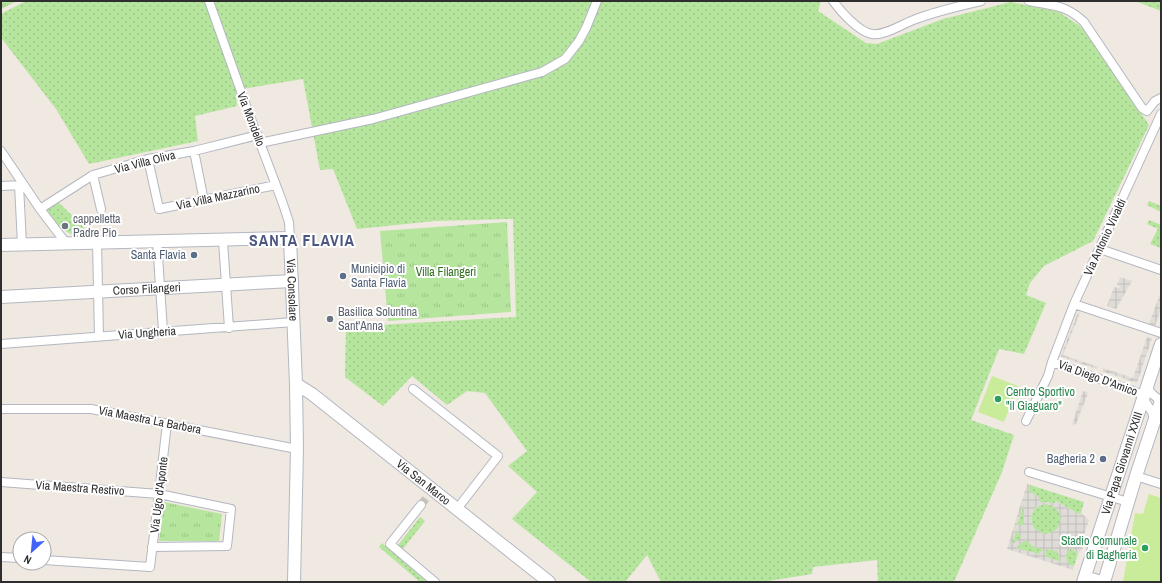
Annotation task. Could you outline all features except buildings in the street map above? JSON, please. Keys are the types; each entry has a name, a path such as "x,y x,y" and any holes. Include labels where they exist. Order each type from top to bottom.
{"street":[{"name":"Via Mondello","path":"208,1 289,222 290,238"},
{"name":"Via Villa Oliva","path":"40,208 93,175 148,159 374,119 542,72 564,59 579,41 597,1"},
{"path":"833,1 846,17 864,31 874,35 881,34 950,8 981,1"},
{"path":"1029,1 1061,6 1081,19 1142,108 1147,111 1155,101 1161,98"},
{"name":"Via Antonio Vivaldi","path":"1026,421 1048,376 1074,304 1161,114"},
{"path":"1,151 21,185 66,243"},
{"path":"194,151 204,201"},
{"name":"Via Villa Mazzarino","path":"148,159 159,209 204,201 276,185"},
{"path":"93,175 101,209"},
{"path":"1,186 21,185"},
{"path":"21,185 22,244"},
{"path":"1,245 290,238"},
{"name":"Via Consolare","path":"290,238 294,322 297,449 294,582"},
{"path":"223,240 229,328"},
{"path":"157,241 163,331"},
{"path":"97,242 99,336"},
{"path":"1100,249 1161,270"},
{"name":"Corso Filangeri","path":"1,297 292,281"},
{"path":"1074,304 1161,333"},
{"name":"Via Ungheria","path":"1,344 294,322"},
{"name":"Via Papa Giovanni XXIII","path":"1084,578 1112,497 1161,344"},
{"name":"Via Diego D'Amico","path":"1052,362 1145,393"},
{"name":"Via San Marco","path":"296,384 312,394 430,494 457,509 549,582"},
{"path":"413,388 498,456 457,509"},
{"path":"1145,393 1161,400"},
{"path":"1145,393 1154,422"},
{"name":"Via Papa Giovanni XXIII","path":"1104,581 1161,400"},
{"name":"Via Maestra La Barbera","path":"1,409 91,409 297,449"},
{"name":"Via Ugo d'Aponte","path":"52,561 150,567 160,494 167,423"},
{"path":"1029,472 1128,502"},
{"path":"1136,476 1161,484"},
{"name":"Via Maestra Restivo","path":"1,482 160,494 231,509 227,546 152,546"},
{"path":"421,505 390,544 435,582"},
{"path":"1,557 12,558"},
{"path":"1084,578 1104,581"}],"green space":[{"path":"1,1 17,1 1,9"},
{"path":"26,1 821,1 818,11 866,43 877,44 943,19 1011,2 1059,12 1083,28 1149,125 1093,241 1044,266 1030,283 1026,295 1046,303 1024,354 999,349 971,420 1014,435 1002,472 954,582 878,582 877,560 813,567 812,574 762,582 661,582 647,555 625,582 591,582 512,519 537,492 508,466 527,451 485,393 467,391 447,405 412,376 383,406 345,377 346,327 516,317 513,219 435,221 357,229 333,169 320,170 303,79 236,90 237,106 195,116 198,141 89,164 56,109 2,39 1,14"},
{"path":"1135,1 1161,1 1161,11"},
{"path":"57,201 88,231 87,238 76,237 55,225 47,209"},
{"path":"1149,201 1161,206 1161,212 1147,205"},
{"path":"1149,220 1161,225 1161,248 1150,244 1158,229 1147,224"},
{"name":"Villa Filangeri","path":"507,222 511,312 388,321 380,231"},
{"name":"Centro Sportivo \"il Giaguaro\"","path":"992,376 1018,386 1004,422 978,412"},
{"path":"1030,485 1084,502 1081,513 1077,513 1056,501 1054,504 1047,502 1041,503 1028,491"},
{"name":"Stadio Comunale di Bagheria","path":"1149,494 1161,498 1161,582 1123,582 1135,513 1143,514"},
{"path":"164,502 222,514 219,541 159,541"},
{"path":"1024,503 1024,524 1017,526"},
{"path":"1046,504 1052,505 1060,513 1060,525 1052,533 1046,534 1040,533 1032,525 1031,519 1032,513 1040,505"},
{"path":"420,517 425,521 403,549 398,545"},
{"path":"1016,530 1022,537 1011,545"},
{"path":"1025,540 1044,549 1039,554 1015,548"},
{"path":"382,543 427,582 420,582 379,547"},
{"path":"1071,548 1078,554 1074,566 1069,565 1065,556"},
{"path":"1046,549 1057,551 1061,562 1046,557"}],"shaded area":[{"path":"1120,277 1132,281 1116,309 1107,306 1114,287 1119,288 1120,286 1117,285"},
{"path":"1161,291 1161,309 1155,326 1149,324"},
{"path":"1078,312 1080,313 1063,355 1098,367 1097,369 1061,357"},
{"path":"1147,337 1152,338 1137,383 1102,371 1103,368 1133,378"},
{"path":"1083,391 1088,393 1076,424 1072,425"},
{"path":"1027,484 1030,485 1028,491 1038,496 1041,503 1047,502 1054,504 1055,501 1077,513 1081,513 1089,520 1080,546 1083,548 1078,554 1071,548 1065,556 1069,565 1074,566 1073,570 1007,549","holes":["1024,503 1024,523 1018,526 1017,525","1046,504 1056,508 1061,520 1057,529 1045,534 1036,530 1033,526 1031,516 1036,507","1016,531 1022,537 1012,544","1025,540 1034,547 1043,549 1039,554 1016,548","1046,549 1057,551 1061,562 1046,557"]}],"tunnel":[{"path":"421,505 427,497"}],"place":[{"name":"cappelletta Padre Pio","path":"65,226"},
{"name":"Santa Flavia","path":"194,255"},
{"name":"Municipio di Santa Flavia","path":"343,276"},
{"name":"Basilica Soluntina Sant'Anna","path":"330,319"},
{"name":"Centro Sportivo \"il Giaguaro\"","path":"998,399"},
{"name":"Bagheria 2","path":"1103,459"},
{"name":"Stadio Comunale di Bagheria","path":"1145,548"}],"district":[{"name":"SANTA FLAVIA","path":"302,240"}]}
